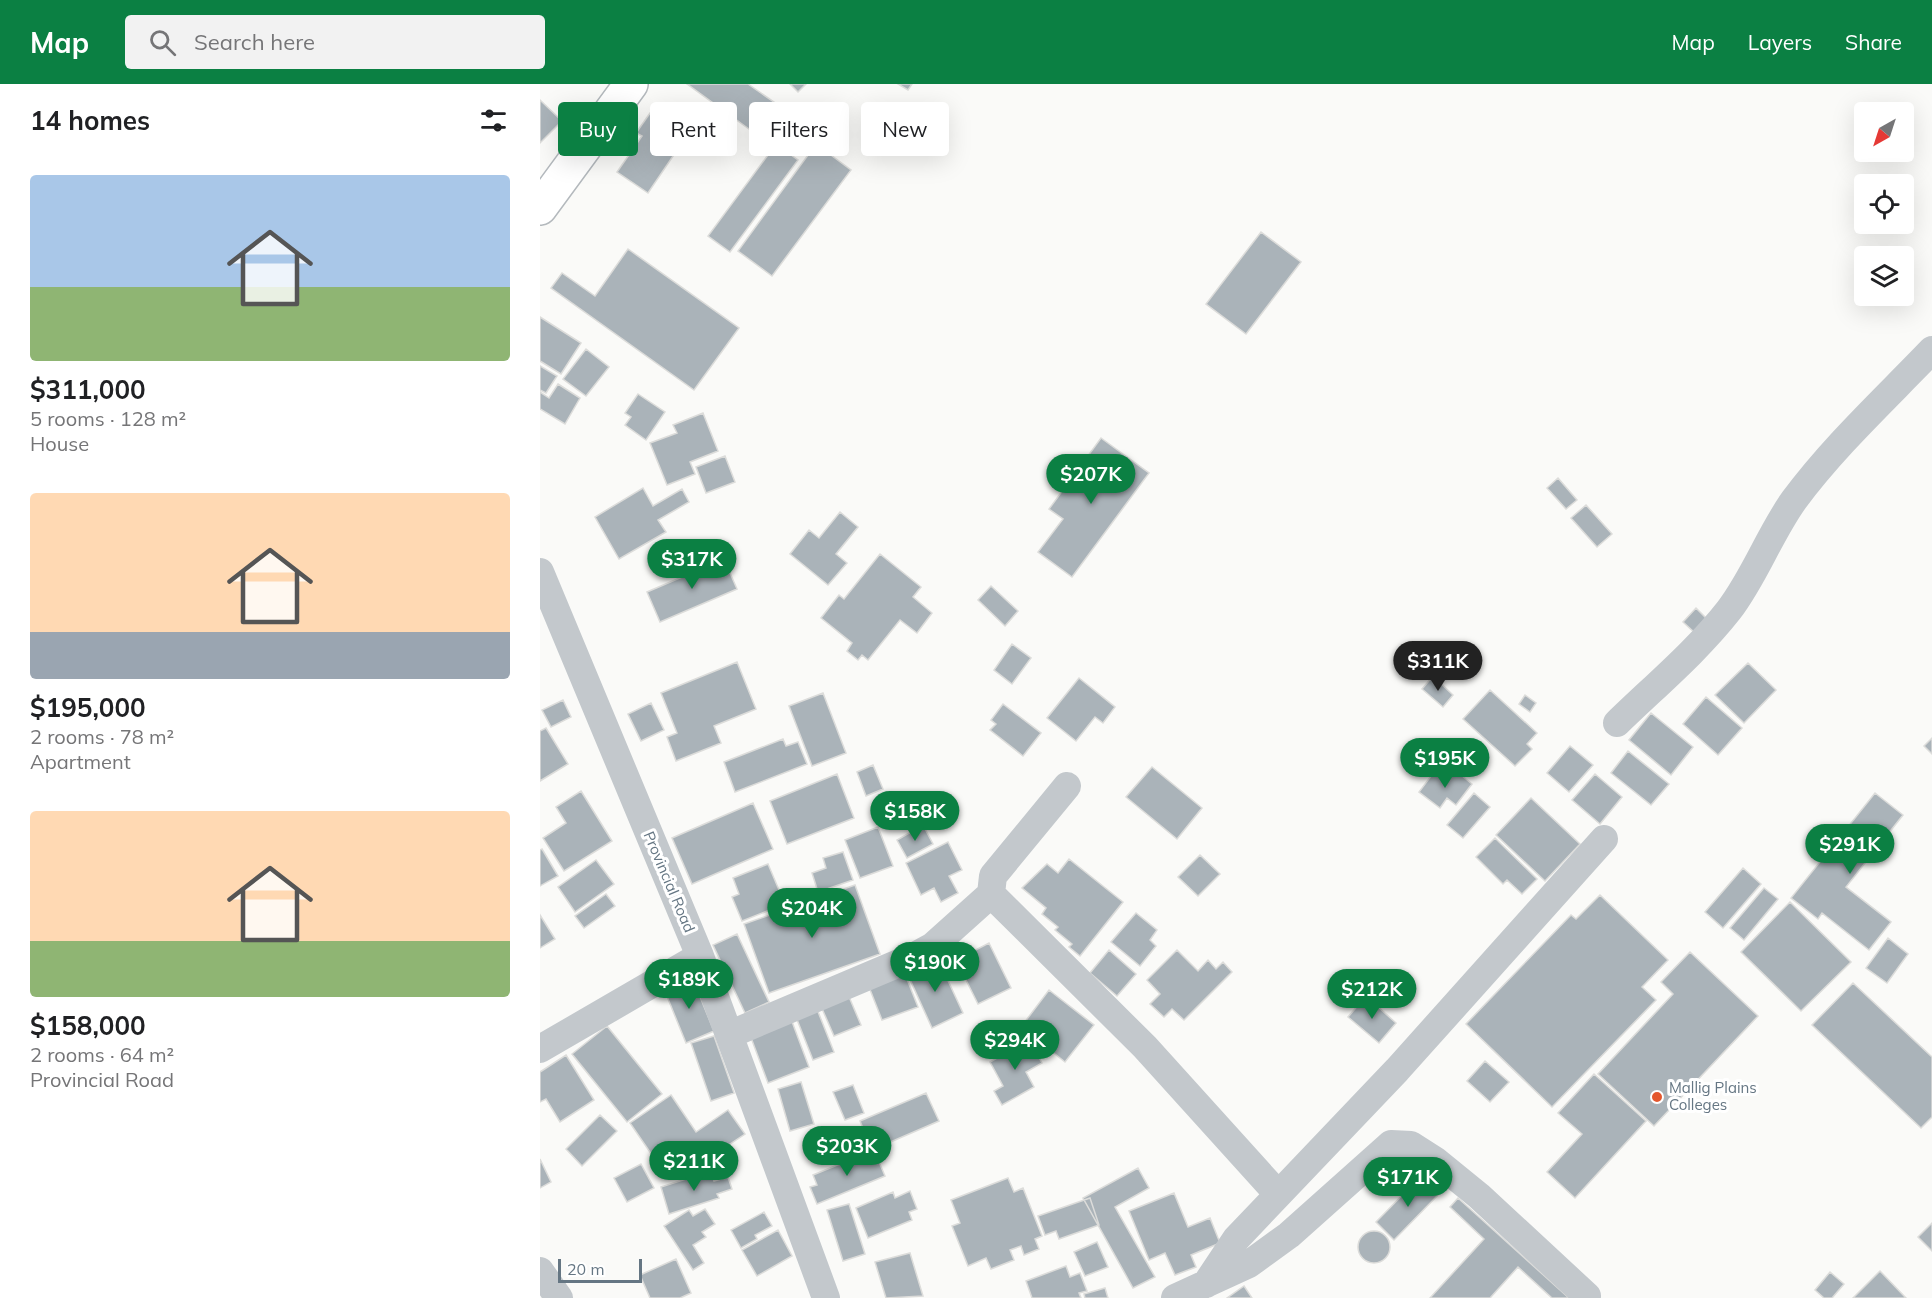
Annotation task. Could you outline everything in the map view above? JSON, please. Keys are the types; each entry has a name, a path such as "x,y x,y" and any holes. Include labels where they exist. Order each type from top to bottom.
{"highway":[{"path":"540,208 631,84"}],"street":[{"path":"1617,723 1695,647 1728,611 1745,587 1793,502 1826,460 1932,350"},
{"name":"Provincial Road","path":"540,572 731,1034 826,1298"},
{"path":"731,1034 911,958 933,946 992,894 993,876 1067,786"},
{"path":"1206,1284 1236,1239 1397,1070 1604,838"},
{"path":"992,894 1145,1047 1278,1193"},
{"path":"540,1049 700,956"},
{"path":"1175,1298 1249,1263 1289,1235 1391,1144 1411,1145 1436,1161 1479,1196 1587,1296"},
{"path":"540,1271 559,1298"}],"building":[{"path":"687,84 748,84 774,102 749,102 749,129 737,120 737,102 712,102"},
{"path":"790,84 806,84 798,92"},
{"path":"898,84 912,84 908,90"},
{"path":"540,100 558,117 558,125 540,143"},
{"path":"650,113 650,156 673,156 648,193 617,172 628,156 638,156 638,142 642,136 638,134 638,130"},
{"path":"767,156 792,156 798,160 730,252 708,236"},
{"path":"807,156 832,156 851,170 772,276 738,251"},
{"path":"1261,232 1301,262 1246,334 1206,304"},
{"path":"628,249 739,328 694,390 551,288 562,273 595,296"},
{"path":"540,317 581,343 561,374 540,361"},
{"path":"586,349 609,367 586,396 563,379"},
{"path":"540,366 557,376 546,393 540,390"},
{"path":"558,384 580,398 565,424 540,409 540,392 549,398"},
{"path":"638,394 665,412 646,440 625,425 631,417 625,413"},
{"path":"703,413 718,451 690,462 695,474 667,485 650,443 677,433 673,425"},
{"path":"1101,438 1149,473 1072,577 1038,552 1063,519 1049,509"},
{"path":"725,456 735,482 706,493 696,467"},
{"path":"1558,478 1577,500 1566,509 1547,488"},
{"path":"643,488 653,506 682,489 689,502 658,520 666,532 619,559 595,517"},
{"path":"1586,505 1612,534 1597,547 1571,518"},
{"path":"840,512 858,527 836,554 847,563 828,585 790,554 809,530 819,538"},
{"path":"880,554 921,587 913,597 932,613 917,633 900,620 868,660 862,655 858,660 847,651 852,643 821,618 839,595 844,599"},
{"path":"724,559 737,589 660,622 647,592"},
{"path":"991,586 1018,611 1005,626 978,600"},
{"path":"1696,608 1708,620 1695,633 1683,622"},
{"path":"1012,644 1031,658 1012,684 994,670"},
{"path":"737,662 756,709 714,726 721,743 676,761 667,737 677,733 661,693"},
{"path":"1748,663 1776,690 1744,723 1715,695"},
{"path":"1433,676 1453,695 1443,707 1422,689"},
{"path":"1079,678 1115,707 1103,723 1095,717 1076,741 1047,718"},
{"path":"1490,690 1537,733 1527,744 1532,749 1515,766 1463,719"},
{"path":"823,693 846,753 812,766 789,706"},
{"path":"1525,695 1536,703 1530,712 1519,704"},
{"path":"1706,697 1742,728 1718,755 1683,724"},
{"path":"563,700 571,717 551,727 542,710"},
{"path":"651,703 664,730 641,741 628,714"},
{"path":"1003,704 1041,733 1023,756 990,730 996,724 991,720"},
{"path":"1651,713 1693,747 1671,775 1629,740"},
{"path":"546,728 568,764 540,781 540,731"},
{"path":"1932,738 1932,754 1924,746"},
{"path":"783,739 786,746 798,742 807,764 735,792 724,762"},
{"path":"1570,746 1593,765 1569,792 1547,773"},
{"path":"1628,751 1669,784 1651,805 1611,773"},
{"path":"873,765 883,789 866,796 857,772"},
{"path":"1152,767 1202,808 1177,839 1126,797"},
{"path":"1455,770 1472,784 1456,805 1447,798 1440,808 1419,792 1434,772 1447,781"},
{"path":"837,774 854,818 787,844 770,801"},
{"path":"1595,774 1622,797 1600,824 1572,800"},
{"path":"581,791 612,841 564,871 543,838 566,823 556,807"},
{"path":"1474,793 1490,807 1463,838 1447,825"},
{"path":"1875,793 1903,815 1846,887 1891,922 1869,950 1822,913 1818,919 1791,898"},
{"path":"1531,798 1580,844 1545,881 1496,835"},
{"path":"753,803 773,849 692,884 672,838"},
{"path":"923,825 933,844 907,858 897,840"},
{"path":"878,827 893,866 860,878 845,840"},
{"path":"1495,838 1537,879 1522,894 1507,880 1503,884 1476,857"},
{"path":"948,842 962,870 949,876 958,893 941,902 934,888 921,895 906,863"},
{"path":"542,849 558,876 540,886 540,850"},
{"path":"843,852 853,880 818,892 812,873 826,868 823,858"},
{"path":"1200,855 1220,874 1198,896 1178,877"},
{"path":"1069,859 1123,902 1080,956 1069,947 1072,944 1055,930 1058,927 1042,914 1046,908 1022,888 1047,864 1058,873"},
{"path":"596,860 614,884 575,912 558,887"},
{"path":"768,864 785,904 742,921 732,897 739,894 733,878"},
{"path":"1743,868 1761,884 1723,928 1705,912"},
{"path":"855,885 880,954 769,993 744,924"},
{"path":"1764,888 1778,899 1744,940 1730,928"},
{"path":"606,894 615,906 584,928 575,916"},
{"path":"1600,895 1668,960 1642,987 1656,1000 1552,1107 1466,1024 1571,915 1576,919"},
{"path":"1790,902 1851,962 1801,1011 1741,952"},
{"path":"1136,913 1157,930 1150,940 1156,946 1140,966 1111,942"},
{"path":"540,915 555,939 540,948"},
{"path":"737,934 769,1002 745,1013 713,945"},
{"path":"1888,938 1908,954 1887,983 1866,968"},
{"path":"989,943 1011,988 978,1004 956,960"},
{"path":"1109,950 1136,974 1117,996 1090,973"},
{"path":"1177,950 1198,971 1208,960 1216,969 1223,962 1232,972 1184,1020 1172,1009 1164,1017 1150,1004 1160,994 1147,980"},
{"path":"1690,952 1758,1016 1654,1126 1598,1074 1673,994 1661,982"},
{"path":"938,959 963,1013 932,1028 907,973"},
{"path":"905,974 918,1007 882,1020 869,987"},
{"path":"692,977 714,1031 686,1043 664,989"},
{"path":"1853,983 1932,1057 1932,1117 1921,1128 1812,1025"},
{"path":"1049,990 1094,1025 1065,1062 1021,1027"},
{"path":"847,992 861,1025 834,1036 820,1004"},
{"path":"1366,996 1396,1023 1379,1043 1348,1017"},
{"path":"815,1004 834,1052 813,1060 794,1012"},
{"path":"791,1019 809,1067 768,1083 750,1035"},
{"path":"607,1026 662,1094 627,1122 572,1054"},
{"path":"714,1036 734,1093 711,1101 691,1043"},
{"path":"1029,1040 1042,1063 1026,1072 1034,1087 1002,1105 994,1091 1003,1086 990,1062"},
{"path":"566,1055 594,1100 560,1122 546,1099 540,1102 540,1072"},
{"path":"1485,1061 1509,1082 1490,1102 1467,1081"},
{"path":"1594,1074 1646,1121 1575,1198 1547,1172 1582,1134 1558,1113"},
{"path":"801,1082 814,1124 790,1131 778,1089"},
{"path":"853,1085 864,1113 845,1120 833,1092"},
{"path":"926,1093 939,1121 872,1150 860,1121"},
{"path":"671,1095 696,1132 728,1110 745,1134 703,1162 699,1156 667,1177 630,1123"},
{"path":"600,1115 617,1131 582,1166 566,1149"},
{"path":"842,1132 849,1153 823,1161 817,1140"},
{"path":"874,1150 885,1176 817,1204 810,1187 817,1185 813,1175"},
{"path":"540,1159 551,1182 540,1188"},
{"path":"641,1164 654,1188 627,1202 614,1178"},
{"path":"1138,1168 1149,1188 1115,1207 1155,1277 1133,1288 1083,1198"},
{"path":"711,1171 714,1181 728,1177 732,1189 717,1194 719,1198 669,1214 661,1187"},
{"path":"1421,1176 1439,1194 1394,1240 1376,1222"},
{"path":"1008,1178 1014,1192 1023,1188 1042,1236 1035,1239 1039,1249 1024,1255 1021,1246 1010,1250 1014,1260 991,1269 986,1258 968,1266 952,1226 960,1223 951,1200"},
{"path":"910,1191 917,1209 909,1212 912,1220 868,1238 856,1208 893,1192 895,1198"},
{"path":"1174,1193 1188,1227 1210,1218 1220,1243 1191,1255 1196,1267 1175,1275 1165,1253 1149,1260 1129,1211"},
{"path":"1090,1198 1099,1225 1059,1239 1056,1231 1045,1235 1038,1216"},
{"path":"1458,1198 1569,1298 1552,1298 1518,1267 1490,1298 1430,1298 1484,1239 1450,1207"},
{"path":"849,1204 865,1254 843,1261 827,1210"},
{"path":"705,1209 715,1224 702,1232 706,1237 693,1245 704,1263 693,1270 664,1226 689,1210 693,1216"},
{"path":"764,1212 772,1226 755,1235 757,1239 741,1248 731,1230"},
{"path":"1932,1223 1932,1251 1918,1237"},
{"path":"778,1230 792,1256 757,1276 742,1250"},
{"path":"1374,1231 1386,1235 1390,1247 1386,1259 1374,1263 1362,1259 1358,1247 1362,1235"},
{"path":"1097,1242 1108,1267 1085,1276 1074,1252"},
{"path":"910,1253 923,1296 886,1298 875,1262"},
{"path":"676,1259 691,1293 680,1298 650,1298 640,1275"},
{"path":"1066,1266 1070,1277 1080,1273 1087,1291 1079,1293 1081,1298 1032,1298 1026,1281"},
{"path":"1880,1271 1906,1298 1853,1298"},
{"path":"1830,1272 1844,1284 1832,1298 1824,1298 1815,1290"},
{"path":"1244,1286 1252,1298 1227,1298"},
{"path":"1105,1288 1108,1298 1085,1298 1084,1294"}],"place":[{"name":"Mallig Plains Colleges","path":"1657,1097"}]}
